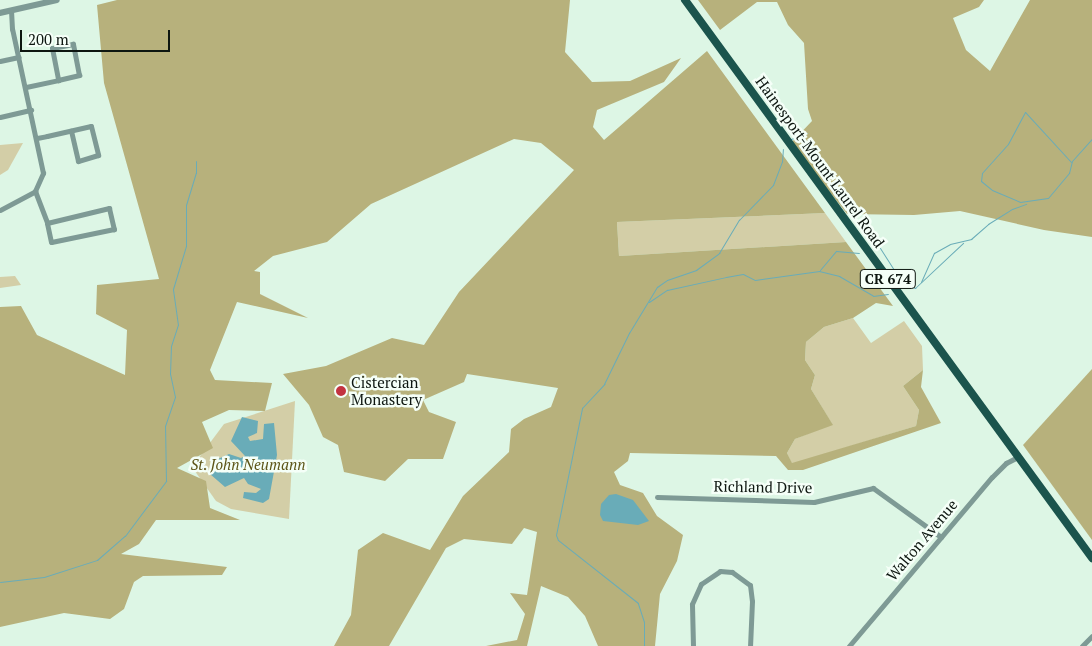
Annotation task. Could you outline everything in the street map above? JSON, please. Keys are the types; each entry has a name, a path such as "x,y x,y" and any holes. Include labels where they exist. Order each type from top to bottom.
{"main road":[{"name":"Hainesport-Mount Laurel Road","path":"685,0 1092,558"}],"street":[{"path":"0,13 37,2 56,0"},
{"path":"0,210 35,191 43,173 11,10"},
{"path":"26,87 58,80 79,75 73,44 52,48 58,80"},
{"path":"0,61 19,57"},
{"path":"0,117 31,110"},
{"path":"37,138 92,126 98,155 78,161 71,131"},
{"path":"35,191 47,223 51,242 114,229 109,208 47,223"},
{"name":"Walton Avenue","path":"849,646 1003,465 1018,457"},
{"name":"Richland Drive","path":"657,498 814,502 873,488 941,537"},
{"path":"693,646 692,604 700,584 720,571 732,572 750,585 752,601 750,646"},
{"path":"1082,646 1092,636"}],"green space":[{"path":"23,143 8,170 0,175 0,145"},
{"path":"825,213 846,242 619,256 617,222"},
{"path":"15,276 21,285 0,288 0,277"},
{"path":"853,318 871,343 904,321 922,346 923,370 903,386 919,410 916,426 792,464 787,453 795,439 832,424 811,389 815,375 805,360 806,342 824,327"},
{"name":"St. John Neumann","path":"295,401 289,519 231,509 216,501 192,467 224,424"}],"shaded area":[{"path":"117,0 570,0 565,52 592,82 630,81 681,58 664,82 597,110 593,127 604,140 707,51 825,213 617,222 619,256 846,242 893,306 876,303 853,318 824,327 806,342 805,360 815,375 811,389 833,425 795,439 787,453 792,463 916,426 919,410 903,386 923,370 921,387 941,423 803,470 788,470 776,456 630,453 628,461 614,472 620,485 643,493 657,516 683,535 677,561 660,594 655,646 598,646 585,616 568,597 541,586 527,646 486,646 517,640 525,614 510,593 527,595 537,532 524,528 512,544 464,539 446,548 389,646 334,646 351,615 358,550 383,533 430,550 463,496 509,452 511,429 524,419 551,407 558,388 467,374 464,382 423,400 429,412 456,422 443,459 408,459 385,481 344,472 338,445 323,437 309,405 283,374 326,366 392,338 424,345 459,292 574,170 541,143 514,139 371,204 327,242 273,256 254,271 260,272 260,294 308,318 237,302 210,370 215,380 272,383 265,411 229,410 202,422 213,448 177,468 206,481 210,508 240,520 156,520 139,544 121,554 227,567 222,575 143,576 134,582 124,609 110,619 64,613 0,627 0,307 21,306 37,335 125,375 127,330 96,314 97,285 159,279 104,83 97,5"},
{"path":"698,0 984,0 979,7 953,18 966,50 990,71 1030,0 1092,0 1092,237 1044,230 960,211 914,215 847,214 791,143 812,121 808,109 804,43 788,25 777,2 757,2 720,30"},
{"path":"1092,369 1092,540 1023,445"}],"water":[{"path":"242,417 258,421 257,433 248,437 250,441 263,439 264,424 274,423 277,455 269,499 263,503 243,498 244,492 256,493 261,489 248,484 244,478 225,487 210,474 218,459 229,454 241,458 245,456 231,441"},
{"path":"616,494 633,500 649,521 638,525 603,521 600,515 601,504 609,495"}],"waterway":[{"path":"1071,162 1025,112 1008,144 982,173 981,181 992,190 1020,202 1048,198 1069,173 1072,161 1092,139"},
{"path":"791,139 807,133"},
{"path":"644,646 644,622 638,603 558,540 556,535 582,408 604,384 629,333 657,287 667,280 696,270 719,253 739,220 773,185 782,162 783,149"},
{"path":"0,582 44,577 97,560 125,536 166,481 165,426 175,397 170,374 171,346 178,325 173,289 186,246 186,205 196,173 196,161"},
{"path":"921,282 934,253 950,244 971,239 988,224 1012,209 1026,204"},
{"path":"873,247 880,248 903,284 915,288 963,243"},
{"path":"820,270 836,251 859,253"},
{"path":"649,302 667,290 726,277 743,274 755,280 819,271 839,276 873,296 888,294"}],"place":[{"name":"Cistercian Monastery","path":"341,391"}]}
